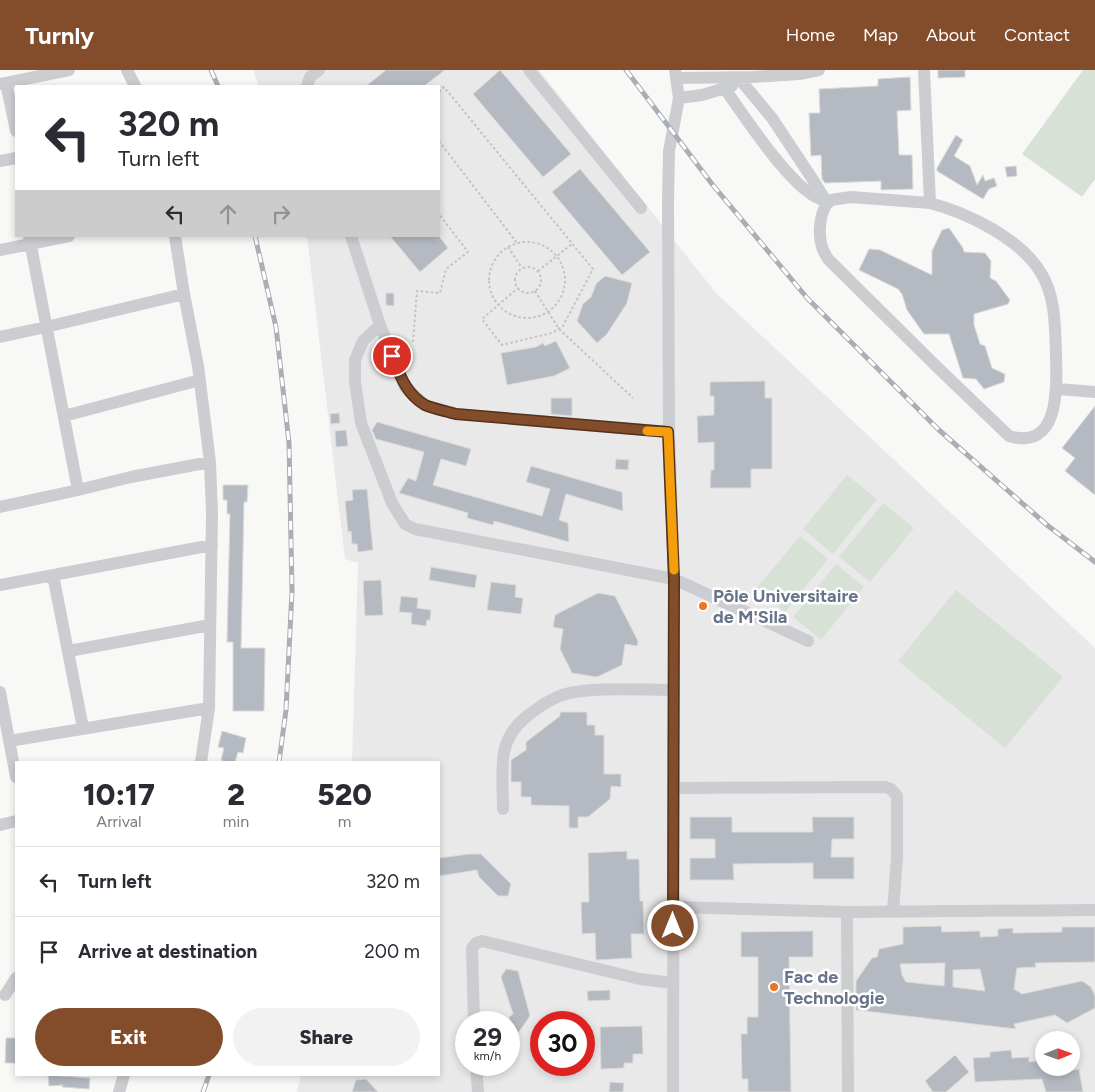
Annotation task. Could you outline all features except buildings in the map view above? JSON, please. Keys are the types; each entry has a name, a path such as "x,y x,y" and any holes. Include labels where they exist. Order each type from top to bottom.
{"street":[{"path":"15,127 3,83 69,70"},
{"path":"127,70 134,85"},
{"path":"307,85 310,77 319,70"},
{"path":"529,70 641,208"},
{"path":"673,1092 674,579 668,432 668,171 669,151 679,98 676,74 748,80 819,70"},
{"path":"924,70 930,203"},
{"path":"679,98 725,89 748,80"},
{"path":"725,89 784,168 813,197 825,202 836,198 851,197 930,203 942,206 995,231 1025,252 1042,273 1050,295 1055,322 1058,389 1055,409 1047,425 1038,434 1020,439 1009,436 894,326 828,259 822,247 821,236 825,202 815,182 748,80"},
{"path":"0,161 15,158"},
{"path":"0,250 29,240 60,237"},
{"path":"175,237 200,380 210,462 212,544 209,708 201,761"},
{"path":"351,237 380,325 405,387 425,405 456,414 668,432"},
{"path":"29,240 78,490"},
{"path":"0,336 184,294"},
{"path":"380,325 363,341 355,360 355,382 360,423 392,503 405,524 415,529 674,579 808,641"},
{"path":"64,416 200,380"},
{"path":"1058,389 1095,392"},
{"path":"0,507 131,477 210,462"},
{"path":"0,586 212,544"},
{"path":"53,575 83,728"},
{"path":"69,651 210,625"},
{"path":"503,809 502,770 504,751 510,736 519,723 534,711 564,694 591,690 673,690"},
{"path":"0,692 15,772"},
{"path":"9,741 209,708"},
{"path":"673,788 891,788 897,796 897,857 893,911"},
{"path":"0,824 15,822"},
{"path":"673,907 846,912 1095,910"},
{"path":"846,912 848,1092"},
{"path":"474,1011 472,948 476,943 482,941 640,979 673,983"},
{"path":"15,979 3,993 15,1002"},
{"path":"119,1092 122,1076"},
{"path":"477,1076 478,1092"}],"path":[{"path":"440,91 444,87 593,268 563,326 552,333 502,345 482,319 498,303 518,288"},
{"path":"440,142 517,243"},
{"path":"413,342 417,291 440,293 446,269 468,252 440,215"},
{"path":"517,243 541,244 557,256 564,270 565,282 557,304 548,312 537,316 525,318 513,315 503,309 490,288 490,276 499,254 517,243"},
{"path":"538,271 572,244"},
{"path":"508,247 522,268"},
{"path":"531,267 538,271 541,280 535,291 527,293 518,288 515,278 522,268 531,267"},
{"path":"535,291 558,329 633,398"}],"shaded area":[{"name":"Pôle Universitaire de M'Sila","path":"253,70 539,70 716,293 1095,648 1095,1092 297,1092 301,1076 440,1076 440,761 352,761 358,563 345,559 307,237 440,237 440,85 259,85"},
{"path":"1083,70 1095,70 1095,179 1082,197 1022,154"},
{"path":"847,475 877,499 833,554 803,529"},
{"path":"883,503 914,528 870,582 839,557"},
{"path":"800,536 828,559 785,612 756,589"},
{"path":"836,564 864,587 821,640 793,617"},
{"path":"956,590 1063,677 1005,748 898,661"}],"railway":[{"path":"211,70 218,85"},
{"path":"626,70 712,184 808,299 939,430 1047,525 1095,562"},
{"path":"255,237 276,327 289,443 292,591 286,710 279,761"},
{"path":"203,1092 209,1076"}],"slow traffic":[{"path":"647,431 668,432 674,570"}],"place":[{"name":"Pôle Universitaire de M'Sila","path":"703,606"},
{"name":"Fac de Technologie","path":"774,987"}],"route":[{"path":"392,356 405,387 413,395 425,405 456,414 668,432 674,579 673,926"}]}
